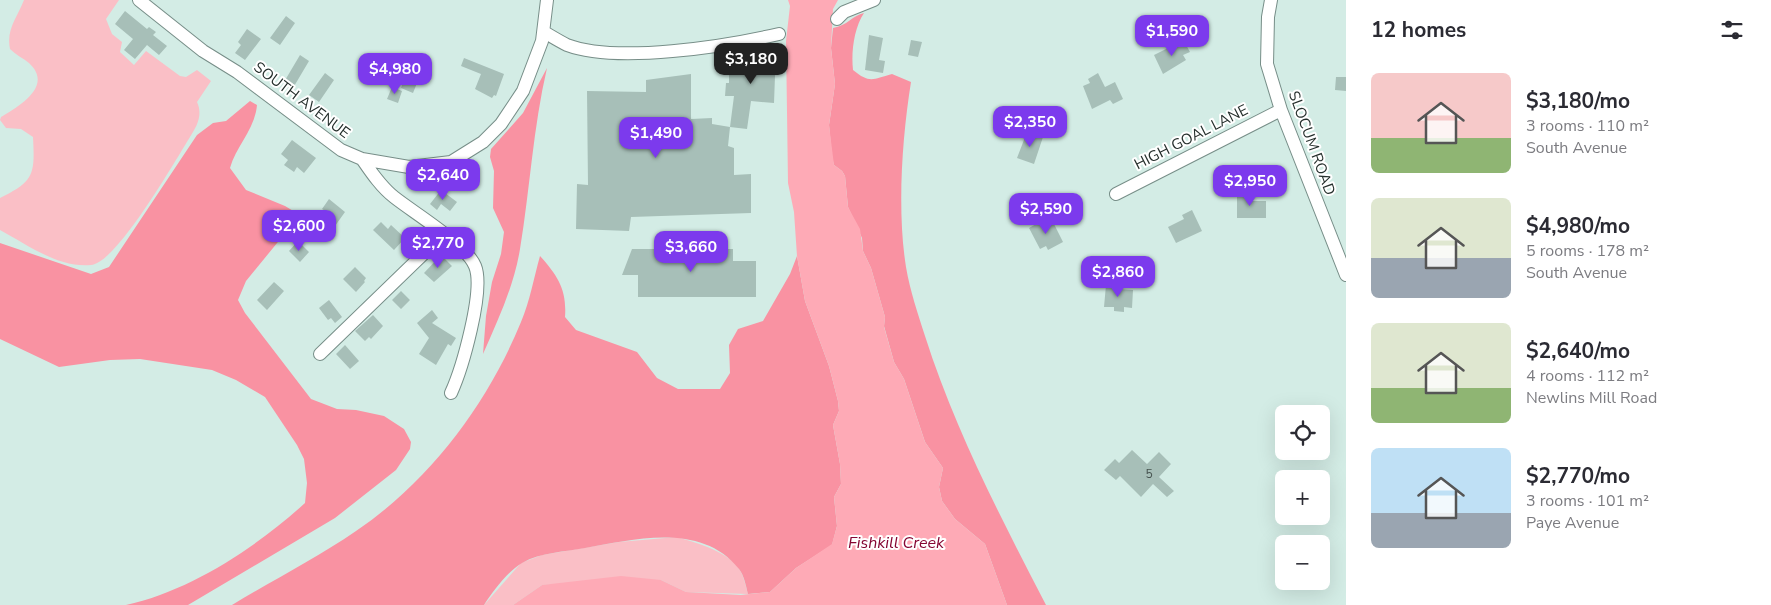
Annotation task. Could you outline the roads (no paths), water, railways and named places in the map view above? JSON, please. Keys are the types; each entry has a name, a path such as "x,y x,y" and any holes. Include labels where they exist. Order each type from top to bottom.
{"street":[{"name":"SOUTH AVENUE","path":"139,0 204,51 237,72 330,143 362,159 409,167 444,165 459,159 483,142 512,109 522,91 542,41 547,0"},
{"path":"837,19 844,12 874,0"},
{"name":"SLOCUM ROAD","path":"1271,0 1268,17 1267,64 1281,110 1346,275"},
{"path":"544,32 567,44 605,52 630,53 713,46 779,34"},
{"name":"HIGH GOAL LANE","path":"1116,194 1281,110"},
{"path":"362,159 392,195 466,253 477,270 475,308 469,339 460,371 451,393"},
{"path":"320,354 444,234"}],"water":[{"name":"Fishkill Creek","path":"788,0 838,0 833,9 831,48 835,84 829,125 834,165 845,176 848,207 860,229 863,251 871,268 885,317 884,327 894,362 904,379 925,442 943,468 939,487 942,501 955,519 985,544 1007,605 513,605 542,585 621,576 661,580 686,592 741,595 770,592 796,568 832,544 837,526 834,497 841,484 840,464 833,425 839,411 829,366 805,301 797,256 794,212 788,183 786,41 790,6"}]}
